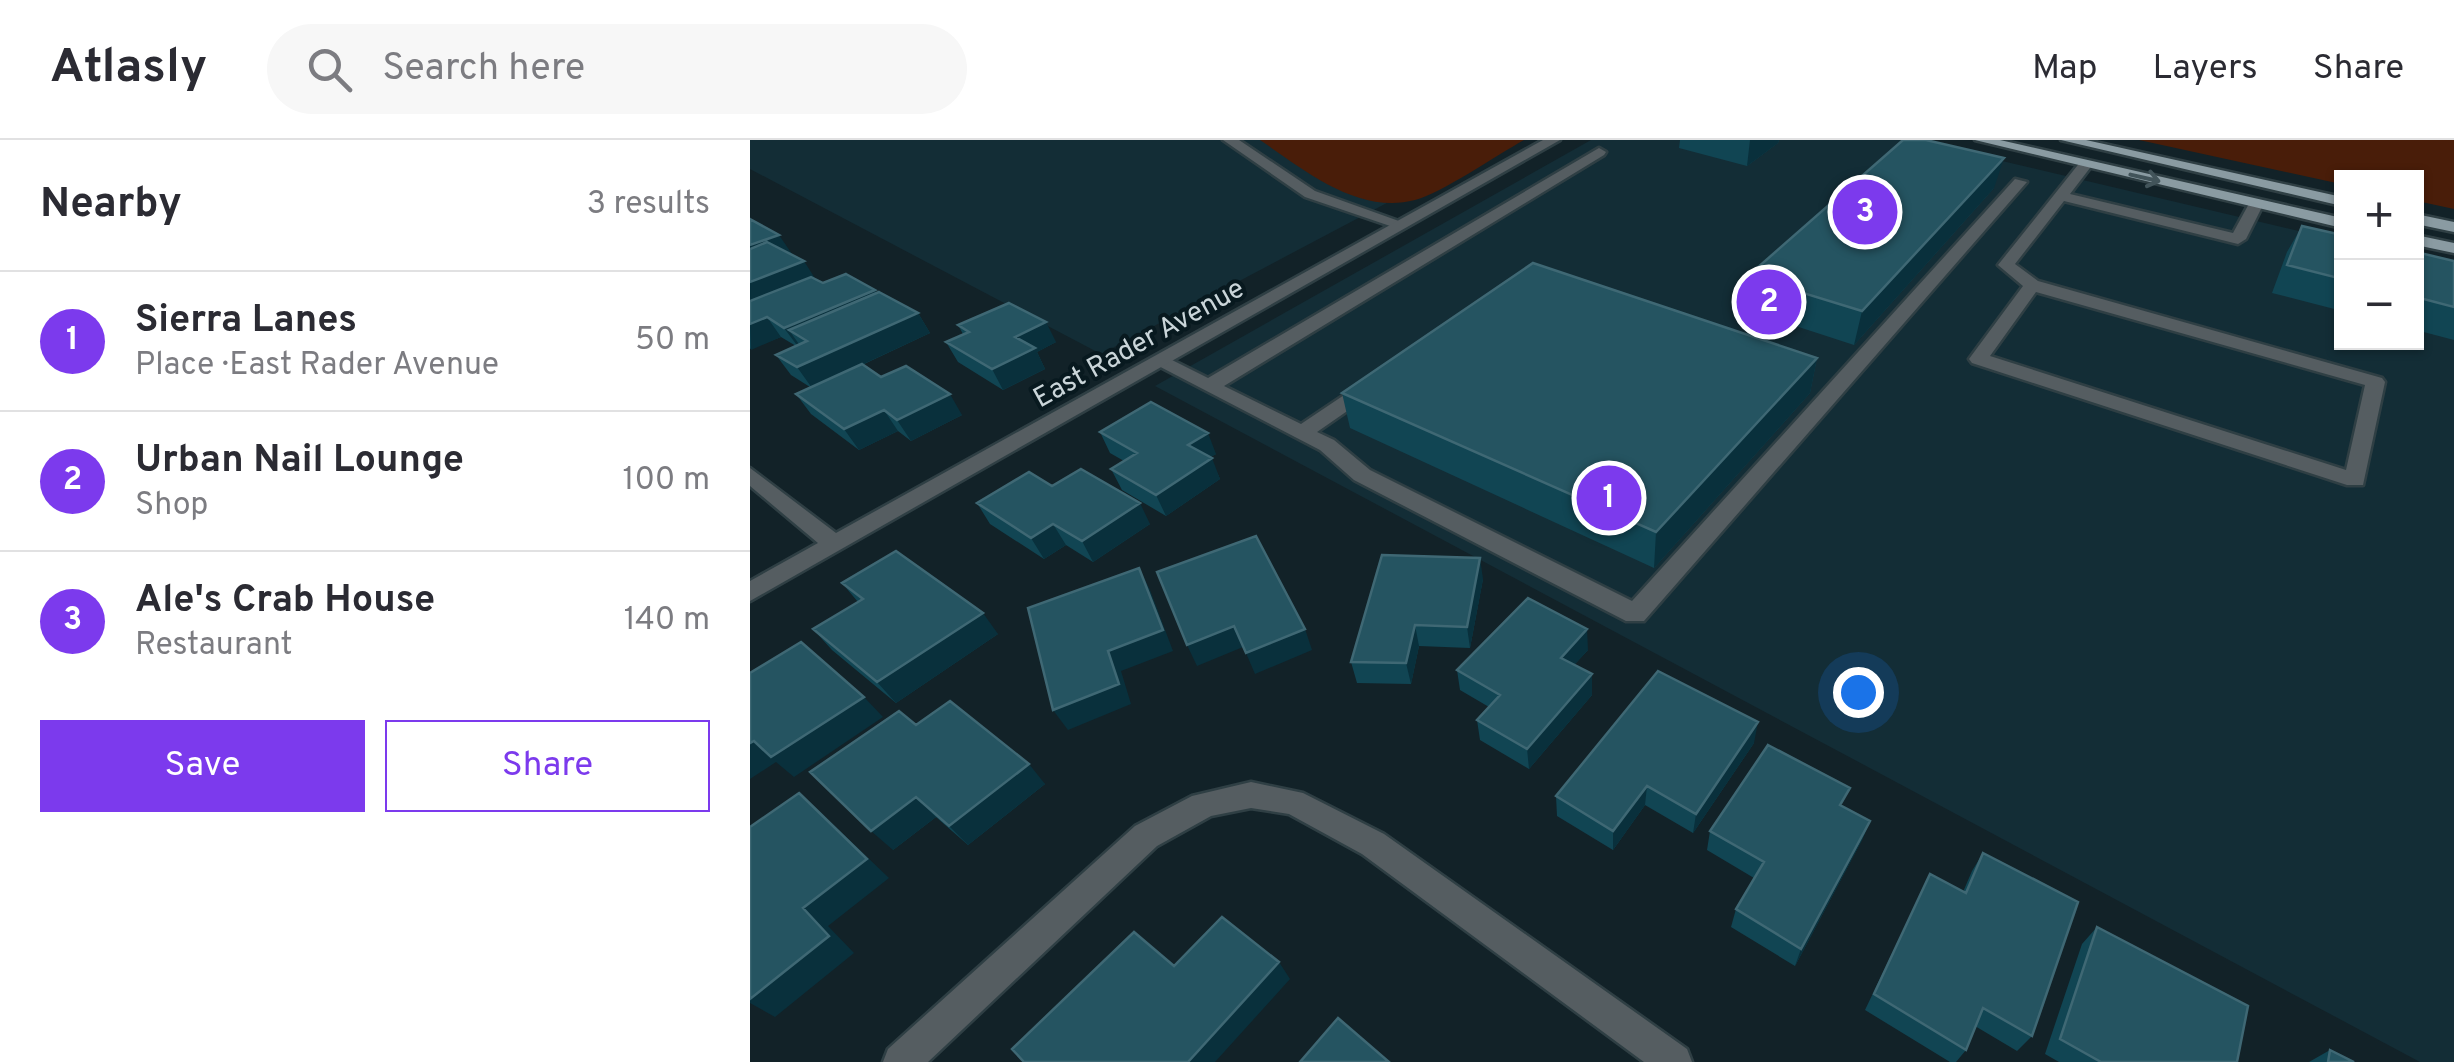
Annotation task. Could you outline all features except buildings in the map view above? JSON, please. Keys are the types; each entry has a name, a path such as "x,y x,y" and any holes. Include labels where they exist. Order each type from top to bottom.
{"main road":[{"path":"1982,140 2334,220"},
{"path":"2068,140 2334,200"},
{"path":"2424,221 2454,227"},
{"path":"2424,242 2454,248"}],"street":[{"path":"1230,140 1310,194 1402,225"},
{"name":"East Rader Avenue","path":"750,592 1553,140"},
{"path":"1209,386 1598,152"},
{"path":"2032,285 1979,359 2355,480 2375,382 2032,285 2006,265 2086,164"},
{"path":"1160,362 1327,444 1362,475 1635,614 2020,182"},
{"path":"2061,196 2238,239 2256,203"},
{"path":"1302,432 1390,372"},
{"path":"750,475 835,544"},
{"path":"901,1062 1146,836 1184,812 1227,799 1264,796 1300,804 1379,849 1674,1062"}],"shaded area":[{"path":"750,140 1506,140 1101,354 750,169"},
{"path":"1260,140 1524,140 1439,190 1394,203 1353,196 1333,187"},
{"path":"1591,140 1913,140 2334,239 2334,350 2424,350 2424,261 2454,268 2454,1062 2420,1062 1155,386"},
{"path":"2139,140 2454,140 2454,209 2424,203 2424,170 2334,170 2334,182"}],"place":[{"name":"Ale's Crab House","path":"1865,212"},
{"name":"Urban Nail Lounge","path":"1769,302"},
{"name":"Sierra Lanes","path":"1609,498"}]}
